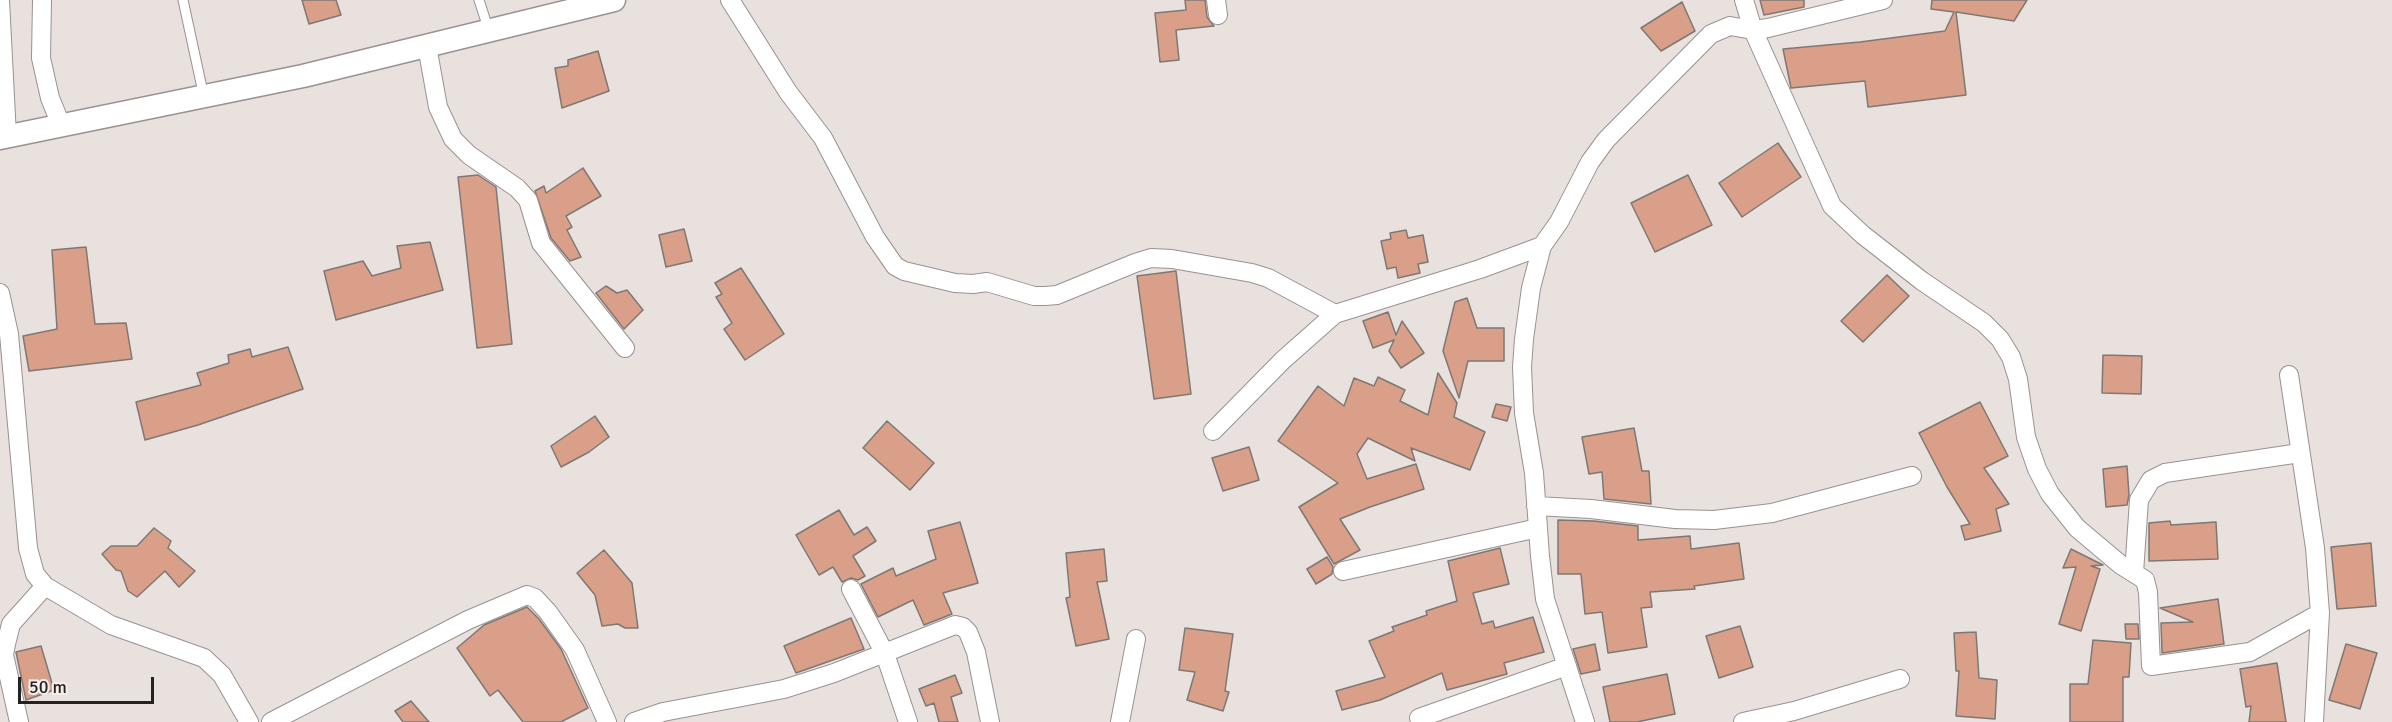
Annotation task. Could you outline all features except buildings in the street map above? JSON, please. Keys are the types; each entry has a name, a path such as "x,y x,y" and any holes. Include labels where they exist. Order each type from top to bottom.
{"street":[{"path":"0,0 4,137 303,76 614,0"},
{"path":"42,0 41,58 50,98 62,125"},
{"path":"730,0 788,92 823,138 875,237 895,266 904,271 943,278 955,283 987,282 1034,296 1045,296 1057,295 1151,258 1172,259 1252,273 1335,314"},
{"path":"1744,0 1753,30 1832,206 1863,235 1984,323 2000,339 2011,357 2018,379 2026,437 2037,469 2050,494 2076,528 2145,580 2148,592 2151,666 2250,652 2320,613"},
{"path":"1585,722 1545,599 1534,473 1524,413 1522,367 1532,288 1542,246 1559,222 1590,162 1606,140 1645,103 1694,48 1711,34 1730,26 1753,30 1883,0"},
{"path":"427,46 438,107 453,139 469,155 517,188 528,200 541,243 625,348"},
{"path":"1213,431 1283,360 1335,314 1469,273 1542,246"},
{"path":"0,293 9,334 28,548 35,574 45,586 111,624 204,658 222,675 249,722"},
{"path":"2289,375 2315,548 2320,613 2314,722"},
{"path":"2134,573 2139,500 2151,480 2165,473 2300,453"},
{"path":"1536,506 1602,510 1675,519 1714,520 1772,513 1912,476"},
{"path":"1343,571 1538,528"},
{"path":"19,722 4,655 6,644 11,624 45,586"},
{"path":"851,589 885,654 908,722"},
{"path":"271,722 468,620 527,595 535,598 548,612 575,650 607,722"},
{"path":"634,722 663,712 784,689 885,654 955,625 963,627 968,632 976,652 990,722"},
{"path":"1120,722 1136,639"},
{"path":"1419,718 1567,666"},
{"path":"1743,722 1794,711 1900,679"}],"lane":[{"path":"183,0 204,97"},
{"path":"479,0 489,31"}]}
